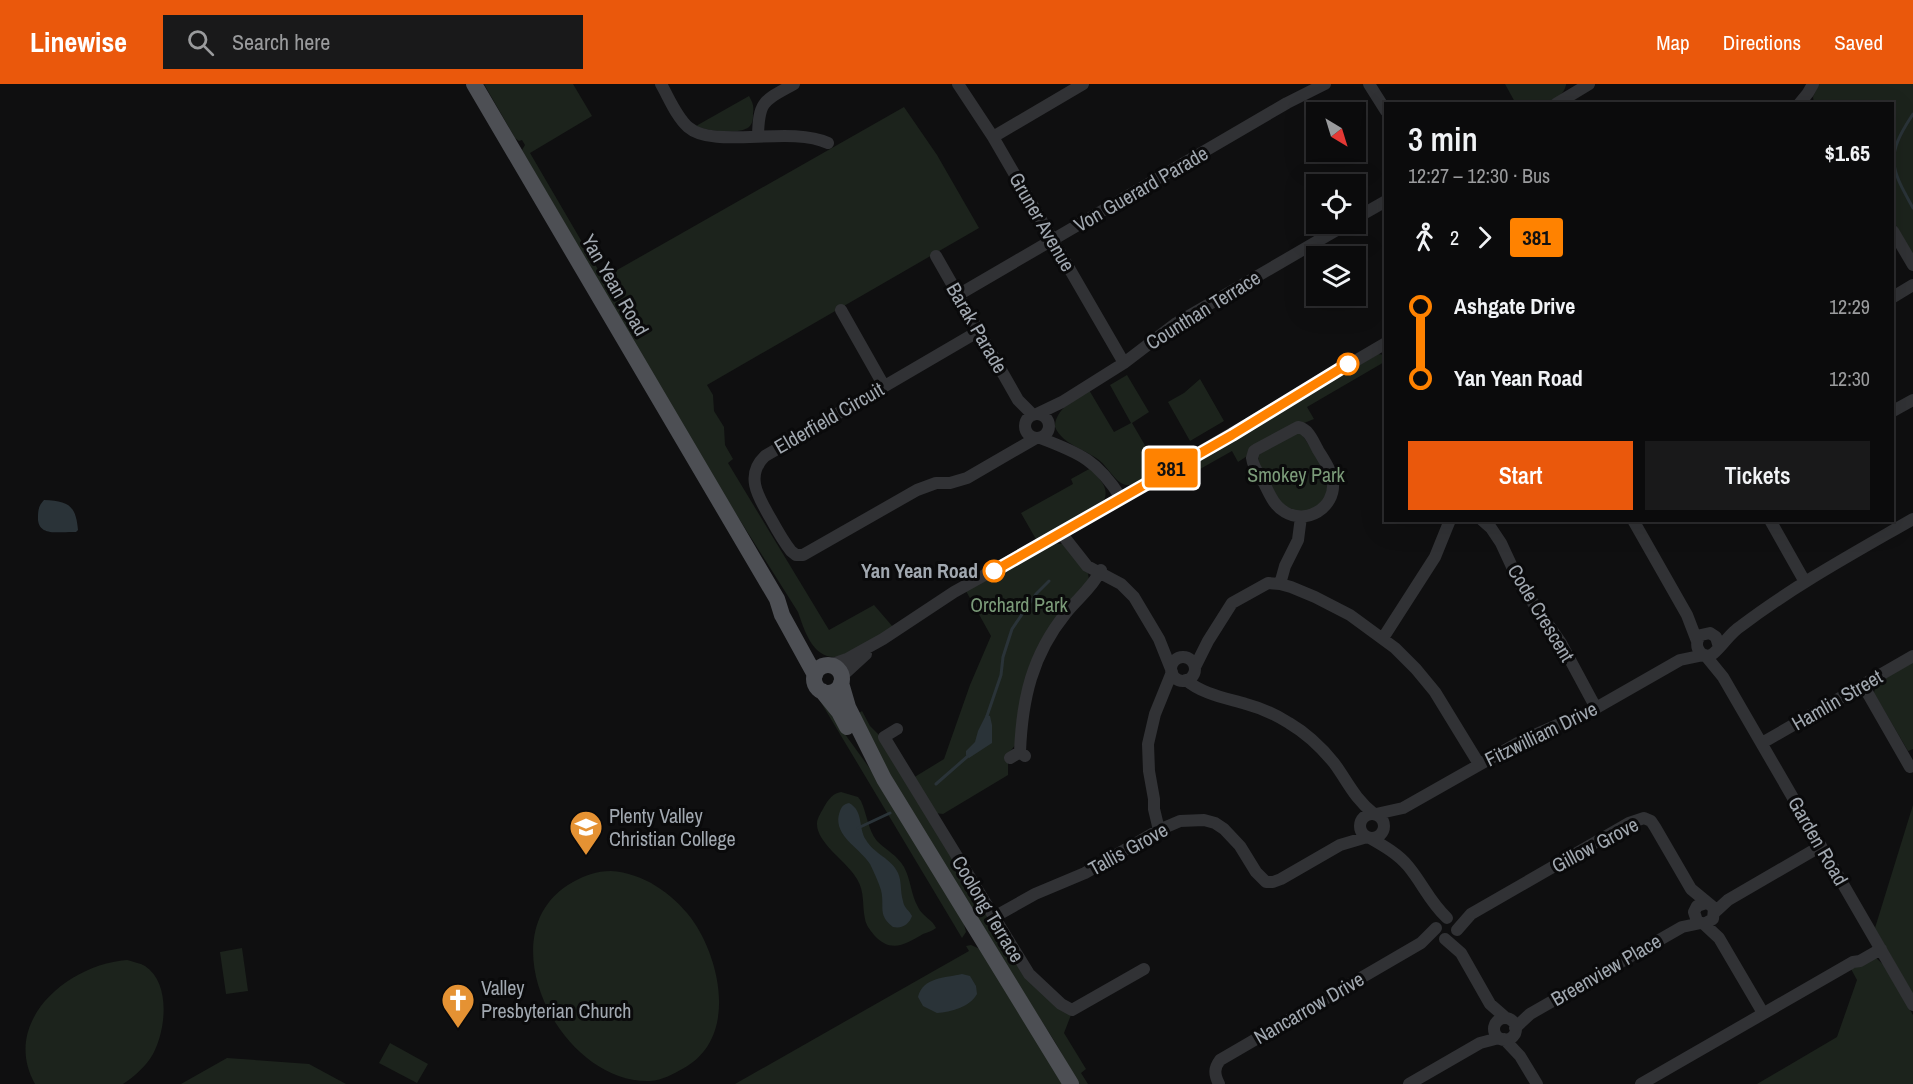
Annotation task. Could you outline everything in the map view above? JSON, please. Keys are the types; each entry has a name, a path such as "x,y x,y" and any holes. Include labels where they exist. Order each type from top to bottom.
{"main road":[{"name":"Yan Yean Road","path":"474,84 777,599 782,615 829,676 848,707 884,779 1071,1084"}],"street":[{"path":"661,84 685,124 696,132 711,136 805,136 828,143"},
{"path":"758,135 760,108 773,96 794,84"},
{"name":"Gruner Avenue","path":"958,84 993,137 1124,363"},
{"path":"993,137 1083,84"},
{"name":"Von Guerard Parade","path":"958,295 1287,103 1325,84"},
{"path":"1370,84 1384,108"},
{"path":"1558,102 1576,87 1589,84"},
{"path":"1803,102 1813,84"},
{"path":"1366,212 1384,202"},
{"path":"1894,233 1913,266"},
{"name":"Counthan Terrace","path":"1062,402 1049,424 1047,433 1033,427 1062,402 1124,363 1174,324 1330,234"},
{"name":"Barak Parade","path":"936,256 1033,427"},
{"path":"1894,296 1913,285"},
{"path":"841,310 884,386"},
{"name":"Elderfield Circuit","path":"979,332 771,451 757,465 754,477 757,494 788,547 793,553 800,555 917,490 936,483 950,483 968,478 1008,455 1033,427"},
{"path":"829,676 954,592 1066,531 1384,344"},
{"path":"1894,410 1913,400"},
{"path":"1065,448 1044,417 1033,427 1065,448 1098,467 1121,498"},
{"path":"1298,427 1304,428 1313,440 1330,470 1334,486 1333,494 1325,507 1318,513 1301,518 1285,513 1274,502 1252,462 1254,451 1298,427"},
{"path":"1280,584 1285,566 1298,540 1301,518"},
{"path":"1634,522 1687,615 1697,641 1697,648 1705,655 1712,655 1740,626 1805,582 1913,519"},
{"path":"1383,638 1435,556 1449,522"},
{"name":"Code Crescent","path":"1484,522 1501,543 1520,584 1561,643 1596,708"},
{"path":"1771,522 1805,582"},
{"path":"1066,531 1102,573 1121,584 1134,597 1159,639 1176,679 1190,675"},
{"path":"1018,755 1024,702 1036,663 1059,622 1102,573"},
{"path":"1161,704 1190,675 1232,603 1268,583 1280,584 1334,606 1383,638 1411,664 1435,692 1479,764"},
{"path":"1687,615 1716,637 1718,648"},
{"path":"1697,641 1701,635 1740,626"},
{"path":"1159,639 1183,657 1192,660 1190,675"},
{"path":"1164,827 1154,799 1149,771 1148,744 1155,714 1161,704 1174,661 1208,641"},
{"name":"Fitzwilliam Drive","path":"1680,660 1697,641"},
{"name":"Garden Road","path":"1718,648 1723,677"},
{"name":"Fitzwilliam Drive","path":"1384,829 1403,808 1479,764 1540,731 1596,708 1680,660 1705,655"},
{"name":"Garden Road","path":"1705,655 1723,677 1913,1005"},
{"name":"Hamlin Street","path":"1762,743 1913,656"},
{"path":"1190,675 1218,695 1267,711 1297,728 1327,755 1341,772 1355,796 1382,819 1395,853"},
{"path":"1863,685 1909,760"},
{"name":"Coolong Terrace","path":"897,729 884,737 1029,974 1068,1009 1078,1008 1144,969"},
{"path":"1355,796 1361,831 1395,853 1413,872 1536,1084"},
{"name":"Fitzwilliam Drive","path":"1375,814 1403,808"},
{"path":"1360,824 1365,817 1375,814"},
{"name":"Gillow Grove","path":"1446,929 1637,819 1644,818 1651,821 1655,827 1763,1013"},
{"name":"Tallis Grove","path":"994,917 1035,894 1085,873 1164,827 1180,821 1192,819 1215,823 1233,836 1256,872 1266,882 1281,879 1340,845 1369,838"},
{"name":"Tallis Grove","path":"1340,845 1360,824"},
{"path":"1369,838 1378,837 1384,829"},
{"name":"Breenview Place","path":"1409,1084 1821,846"},
{"name":"Nancarrow Drive","path":"1219,1084 1215,1075 1215,1066 1220,1060 1446,929"},
{"path":"1641,1084 1658,1080 1763,1013 1853,962 1860,961 1879,946"}],"green space":[{"path":"484,84 573,84 592,116 530,153 603,278 904,107 937,155 979,228 707,385 713,395 714,411 724,427 725,445 733,459 728,463 829,630 874,605 893,627 837,657 826,656 810,641 798,612 712,476 522,150 525,145 522,140 515,138"},
{"path":"1505,84 1566,84 1563,92 1552,100 1515,102"},
{"path":"1819,84 1913,84 1913,255 1894,222 1894,102 1814,102 1813,97"},
{"path":"749,96 753,109 749,127 738,131 723,131 696,126"},
{"path":"1378,354 1384,355 1384,362 1307,407 1314,419 1304,423 1299,422 1238,462 1232,451 1193,473 1188,464"},
{"path":"1127,375 1149,412 1132,423 1157,466 1132,485 1123,484 1099,460 1063,438 1055,427 1062,410 1089,390 1114,432 1131,423 1110,385"},
{"path":"1200,379 1224,421 1190,441 1168,402 1184,393"},
{"name":"Smokey Park","path":"1301,433 1324,468 1330,489 1320,506 1299,513 1282,504 1259,466 1258,455 1288,435"},
{"path":"1091,468 1105,488 1103,502 1037,541 1021,513 1073,484 1071,479"},
{"name":"Orchard Park","path":"1053,543 1063,544 1088,573 1089,580 1055,620 1016,744 1004,759 1008,763 1008,775 943,814 935,813 913,778 944,759 970,685 991,636 966,591"},
{"path":"1913,662 1913,749 1908,751 1874,693 1876,684"},
{"path":"816,694 881,784 963,920 966,932 962,938"},
{"path":"862,711 992,923 1060,1009 1071,1015 1064,1033 1086,1069 1081,1073 1088,1084 1079,1084 1055,1042 941,863 856,715"},
{"path":"841,792 858,797 861,801 874,837 904,867 920,910 936,928 905,944 892,946 880,941 874,935 864,914 860,884 827,845 818,830 818,819 829,799"},
{"path":"1913,805 1913,994 1875,928"},
{"path":"611,871 645,880 675,900 702,935 716,976 719,997 718,1018 712,1038 701,1055 684,1068 650,1081 617,1075 587,1058 562,1032 544,1001 534,967 535,934 547,905 582,877"},
{"path":"971,945 980,949 1064,1084 735,1084 969,951 966,946"},
{"path":"242,948 248,991 226,994 220,952"},
{"path":"1876,958 1885,966 1913,1015 1913,1084 1757,1084 1837,1037 1857,980 1851,969"},
{"path":"127,960 145,966 159,984 164,1007 163,1020 153,1054 132,1078 123,1084 35,1084 27,1061 26,1039 33,1018 46,1000 63,984 83,972 105,964"},
{"path":"390,1043 428,1064 417,1083 379,1063"},
{"path":"227,1058 309,1064 346,1084 181,1084"}],"shaded area":[{"path":"44,500 65,503 69,506 75,515 78,530 76,532 51,532 42,528 39,524 38,512"},
{"path":"986,715 990,716 992,725 992,743 969,758 966,751 975,742"},
{"path":"849,803 857,810 869,845 891,863 898,873 905,907 912,916 903,927 893,927 885,919 881,890 870,864 839,827 840,811"},
{"path":"962,974 970,976 976,986 977,994 974,999 954,1010 937,1013 923,1006 918,997 925,986 936,979"}],"waterway":[{"path":"1913,114 1898,141 1894,161 1899,182 1913,208"},
{"path":"987,716 1001,675 1003,657 1012,629 1036,594 1049,581"},
{"path":"936,784 968,756"},
{"path":"858,828 890,813"}],"bus line":[{"name":"381","path":"994,571 1232,435 1348,364"}],"place":[{"name":"Yan Yean Road","path":"994,571"},
{"name":"Plenty Valley Christian College","path":"586,856"},
{"name":"Valley Presbyterian Church","path":"458,1029"}]}
